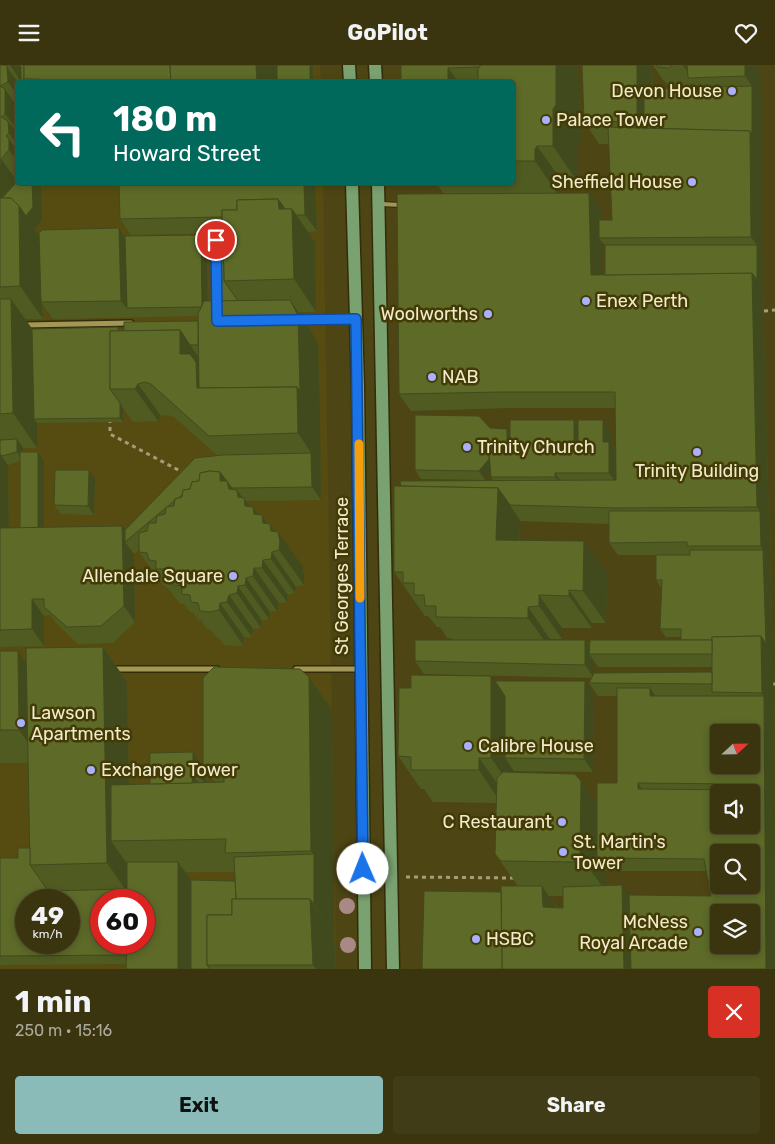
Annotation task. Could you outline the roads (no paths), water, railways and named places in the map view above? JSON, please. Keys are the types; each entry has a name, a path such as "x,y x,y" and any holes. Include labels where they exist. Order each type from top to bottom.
{"main road":[{"path":"349,65 350,80"},
{"path":"375,65 376,80"},
{"name":"St Georges Terrace","path":"352,185 356,319 364,969"},
{"path":"378,185 394,969"}],"street":[{"path":"292,320 356,319"},
{"path":"17,325 139,323"},
{"path":"108,669 226,669"},
{"path":"285,669 360,669"}],"lane":[{"path":"379,204 408,205"},
{"path":"193,238 212,238 216,240 217,249"},
{"path":"51,315 51,325"}],"place":[{"name":"Devon House","path":"732,91"},
{"name":"Palace Tower","path":"546,120"},
{"name":"Sheffield House","path":"692,182"},
{"name":"Enex Perth","path":"586,301"},
{"name":"Woolworths","path":"488,314"},
{"name":"NAB","path":"432,377"},
{"name":"Trinity Church","path":"467,447"},
{"name":"Trinity Building","path":"697,452"},
{"name":"Allendale Square","path":"233,576"},
{"name":"Lawson Apartments","path":"21,723"},
{"name":"Calibre House","path":"468,746"},
{"name":"Exchange Tower","path":"91,770"},
{"name":"C Restaurant","path":"562,822"},
{"name":"St. Martin's Tower","path":"563,852"},
{"name":"McNess Royal Arcade","path":"698,932"},
{"name":"HSBC","path":"476,939"}]}
